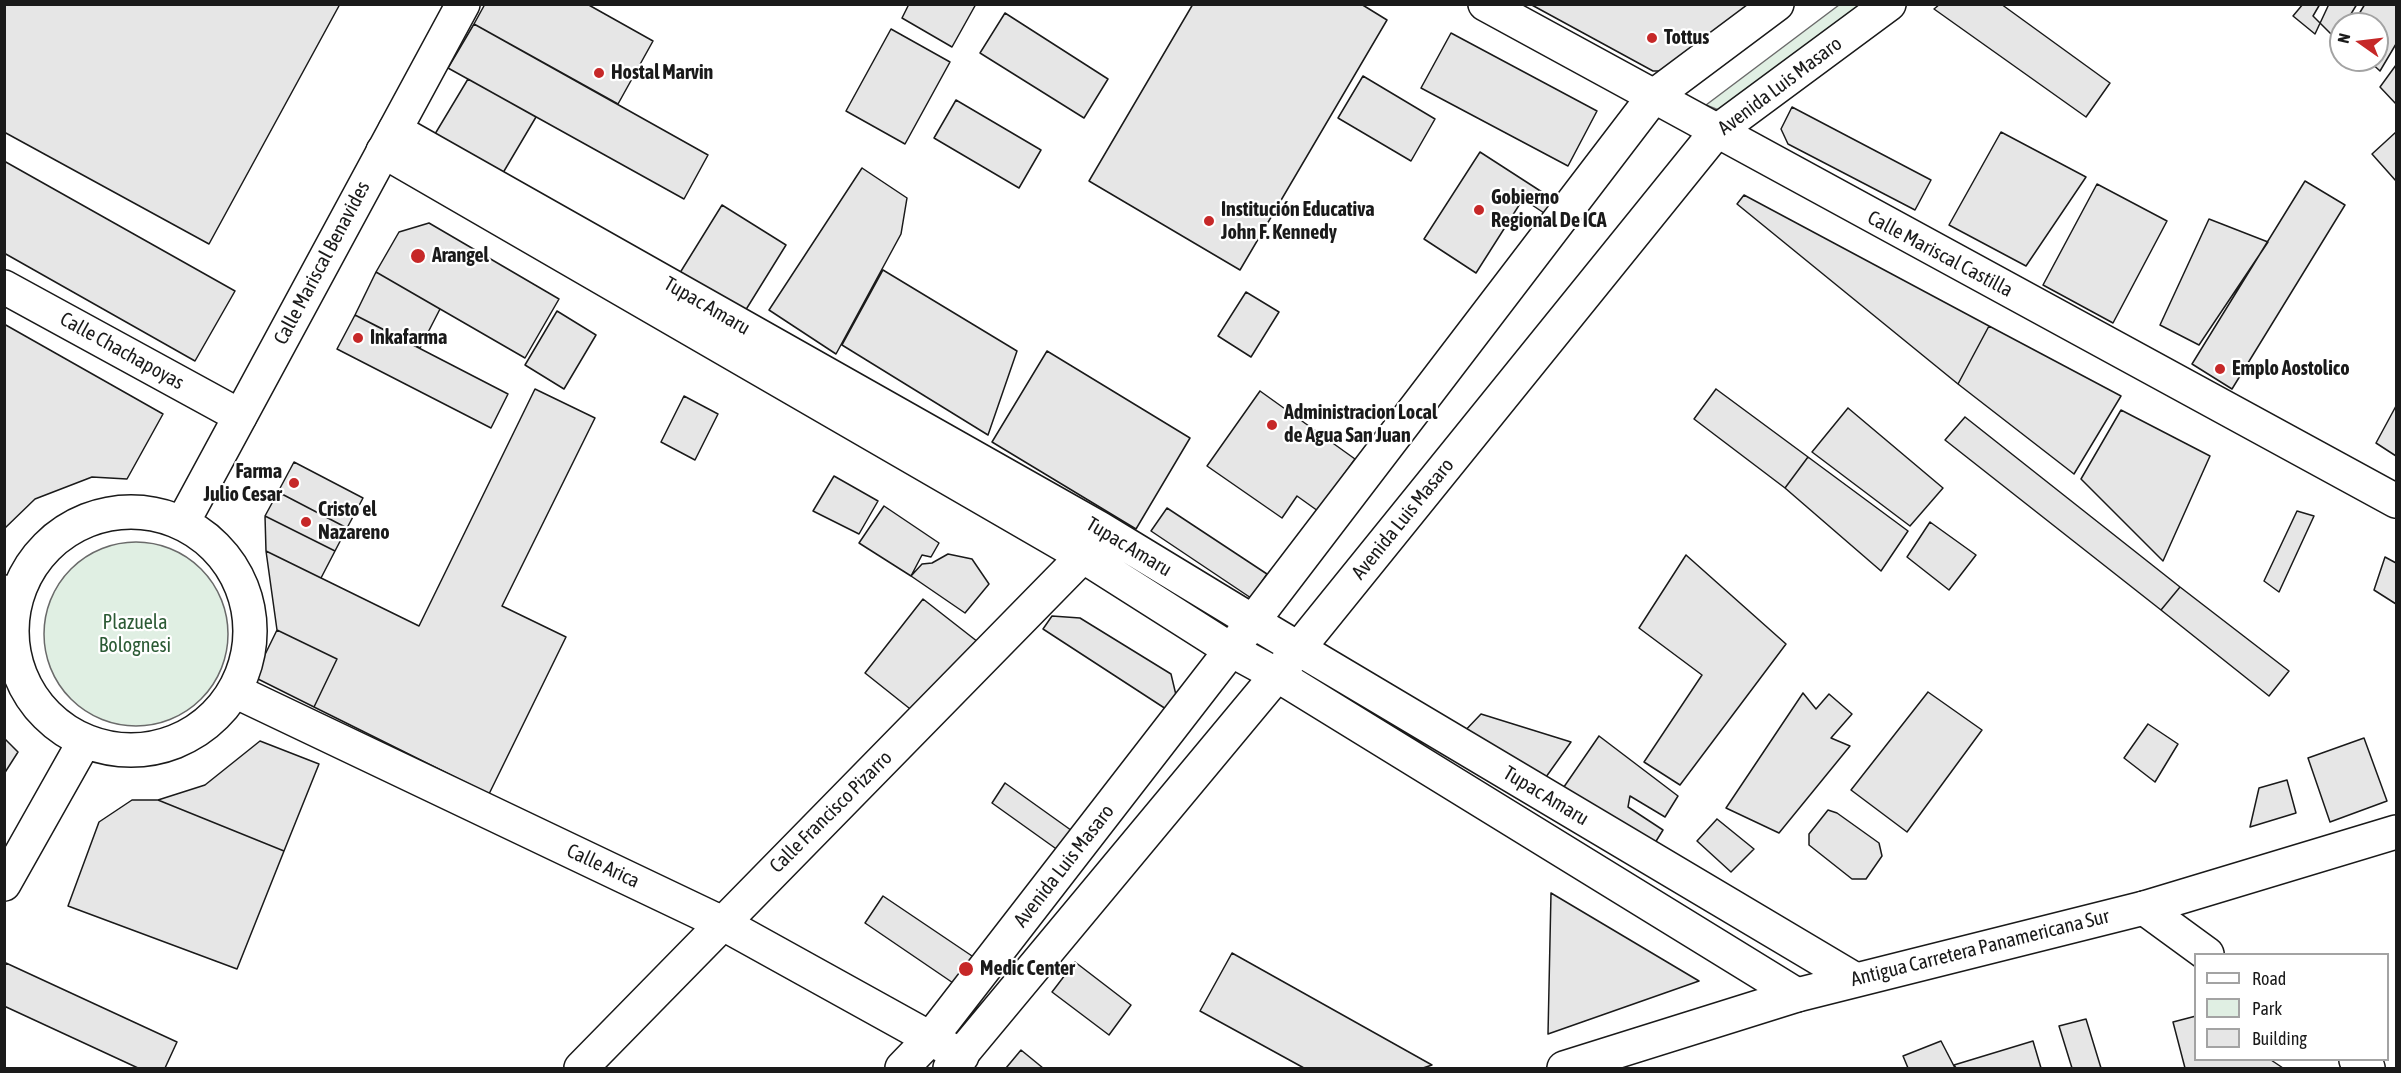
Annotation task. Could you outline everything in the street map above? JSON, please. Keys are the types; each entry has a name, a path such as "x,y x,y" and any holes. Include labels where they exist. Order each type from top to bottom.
{"main road":[{"name":"Calle Mariscal Benavides","path":"183,522 463,4"},
{"name":"Calle Mariscal Castilla","path":"1485,4 1716,132 2397,501"},
{"name":"Avenida Luis Masaro","path":"902,1068 929,1040 1231,650 1654,96 1777,4"},
{"name":"Avenida Luis Masaro","path":"956,1062 1278,675 1716,132 1889,4"},
{"name":"Tupac Amaru","path":"389,141 1099,528 1298,649 1854,979"},
{"name":"Tupac Amaru","path":"389,141 1083,556 1231,650 1278,675 1797,995"},
{"name":"Calle Chachapoyas","path":"4,287 240,416"},
{"path":"115,511 150,512 183,522 215,545 238,576 250,614 249,654 235,691 213,719 185,739 152,750 117,751 84,742 54,724 31,698 16,667 11,632 10,595 30,566 53,540 82,521 115,511"},
{"name":"Calle Francisco Pizarro","path":"581,1068 1083,556 1099,528"},
{"name":"Calle Arica","path":"235,691 722,923 929,1040 956,1062"},
{"path":"4,884 84,742"},
{"name":"Antigua Carretera Panamericana Sur","path":"1564,1068 1797,995 2144,908 2397,832"},
{"path":"2144,908 2206,953"}],"green space":[{"path":"1839,5 1884,5 1736,117 1706,105"},
{"name":"Plazuela Bolognesi","path":"136,542 171,549 201,569 221,599 228,634 221,669 201,699 171,719 136,726 101,719 71,699 51,669 44,634 51,599 71,569 101,549"}],"building":[{"path":"4,4 340,4 209,244 4,132"},
{"name":"Hostal Marvin","path":"485,4 587,4 653,41 618,104 474,24"},
{"path":"909,4 976,4 952,47 902,18"},
{"path":"1193,4 1361,4 1387,20 1240,270 1089,181"},
{"name":"Tottus","path":"1530,4 1750,4 1674,71 1653,71"},
{"path":"1940,4 2001,4 2110,83 2086,117 1934,9"},
{"path":"2303,4 2329,4 2315,34 2293,16"},
{"path":"2320,4 2357,4 2352,12 2329,12 2329,32 2313,16"},
{"path":"2365,4 2396,4 2396,44 2389,56 2389,12 2360,12"},
{"path":"1005,13 1108,79 1084,118 980,53"},
{"path":"474,24 708,155 684,199 448,68"},
{"path":"891,29 950,62 905,144 846,111"},
{"path":"1451,33 1597,111 1568,166 1421,88"},
{"path":"2396,65 2396,104 2380,87"},
{"path":"1363,76 1435,119 1411,161 1338,118"},
{"path":"468,79 536,117 497,183 429,144"},
{"path":"956,100 1041,150 1019,188 934,138"},
{"path":"1792,107 1931,180 1915,210 1788,144 1781,129"},
{"path":"2001,132 2086,177 2026,266 1949,225"},
{"path":"2396,132 2396,181 2372,154"},
{"name":"Gobierno Regional De ICA","path":"1480,152 1559,203 1550,217 1523,199 1476,273 1424,239"},
{"path":"4,161 235,291 195,361 4,253"},
{"path":"862,168 907,198 901,234 836,354 769,310"},
{"path":"2305,181 2345,205 2232,389 2192,364"},
{"path":"2097,184 2167,221 2113,323 2043,285"},
{"path":"1744,195 1989,326 1958,384 1737,204"},
{"path":"722,205 786,245 742,316 678,276"},
{"path":"2209,219 2268,242 2199,345 2160,325"},
{"path":"429,223 559,299 525,358 376,272 399,232"},
{"path":"883,270 1017,351 988,435 842,345"},
{"path":"376,272 440,309 420,348 355,315"},
{"path":"1246,292 1279,312 1251,357 1218,336"},
{"path":"557,311 596,335 564,389 525,365"},
{"path":"355,315 508,394 491,428 337,349"},
{"path":"4,324 163,414 127,479 92,477 35,499 4,529"},
{"path":"1989,326 2121,396 2074,474 1958,384"},
{"path":"1047,351 1190,438 1136,529 992,442"},
{"path":"535,389 595,418 502,606 566,637 489,794 314,707 337,659 277,630 266,551 419,626"},
{"path":"1716,389 1808,457 1785,488 1694,419"},
{"name":"Administracion Local de Agua San Juan","path":"1260,391 1355,459 1318,511 1297,496 1282,518 1207,466"},
{"path":"684,396 718,414 695,460 661,442"},
{"path":"2396,406 2396,456 2376,443"},
{"path":"1848,408 1943,488 1910,526 1812,452"},
{"path":"2121,410 2210,456 2163,561 2081,479"},
{"path":"1965,417 2180,587 2161,610 1945,440"},
{"path":"1808,457 1908,531 1881,571 1785,488"},
{"path":"294,462 363,498 347,528 278,492"},
{"path":"834,476 878,501 859,534 813,511"},
{"name":"Cristo el Nazareno","path":"278,492 347,528 335,551 265,516"},
{"path":"884,506 939,543 931,557 922,555 911,576 859,543"},
{"path":"1167,508 1267,574 1251,598 1151,531"},
{"path":"2297,511 2314,516 2279,592 2264,581"},
{"path":"265,516 335,551 321,578 266,551"},
{"path":"1930,522 1976,555 1949,590 1907,557"},
{"path":"948,554 972,559 989,584 965,613 911,576 922,564 932,563"},
{"path":"1686,555 1786,644 1680,785 1644,762 1702,675 1639,628"},
{"path":"2385,557 2396,563 2396,604 2374,590"},
{"path":"2180,587 2289,671 2269,696 2161,610"},
{"path":"923,599 978,642 919,716 865,673"},
{"path":"1052,616 1080,618 1171,674 1176,695 1166,709 1043,629"},
{"path":"277,630 337,659 314,707 254,677"},
{"path":"1928,692 1982,730 1907,832 1851,790"},
{"path":"1803,693 1816,709 1829,694 1852,714 1831,738 1850,746 1779,833 1726,808"},
{"path":"1481,714 1571,742 1541,784 1460,736"},
{"path":"2148,724 2178,744 2155,782 2124,758"},
{"path":"1599,736 1678,796 1665,817 1630,796 1628,807 1663,830 1650,851 1557,797"},
{"path":"4,738 18,752 4,774"},
{"path":"2364,738 2387,801 2330,822 2308,758"},
{"path":"260,741 319,764 284,851 158,800 205,785"},
{"path":"2287,780 2296,813 2250,827 2259,788"},
{"path":"1005,783 1075,833 1062,853 992,803"},
{"path":"132,800 158,800 284,851 237,969 68,906 99,822"},
{"path":"1828,810 1837,813 1879,843 1882,856 1866,879 1852,879 1809,845 1809,834"},
{"path":"1717,819 1754,849 1731,872 1697,841"},
{"path":"1551,893 1699,981 1548,1034"},
{"path":"883,896 978,960 959,987 865,923"},
{"path":"1232,953 1432,1065 1423,1068 1304,1068 1200,1011"},
{"path":"1075,962 1131,1005 1109,1035 1052,992"},
{"path":"6,963 177,1042 165,1068 138,1068 4,1006 4,967"},
{"path":"2194,1017 2194,1061 2272,1061 2283,1068 2185,1068 2173,1022"},
{"path":"2086,1019 2101,1068 2072,1068 2059,1026"},
{"path":"1941,1041 1955,1068 1908,1068 1903,1056"},
{"path":"2033,1041 2041,1068 1956,1068 1954,1065"},
{"path":"1021,1050 1043,1068 1006,1068"}],"place":[{"name":"Tottus","path":"1652,38"},
{"name":"Hostal Marvin","path":"599,73"},
{"name":"Gobierno Regional De ICA","path":"1479,210"},
{"name":"Institución Educativa John F. Kennedy","path":"1209,221"},
{"name":"Arangel","path":"418,256"},
{"name":"Inkafarma","path":"358,338"},
{"name":"Emplo Aostolico","path":"2220,369"},
{"name":"Administracion Local de Agua San Juan","path":"1272,425"},
{"name":"Farma Julio Cesar","path":"294,483"},
{"name":"Cristo el Nazareno","path":"306,522"},
{"name":"Medic Center","path":"966,969"}]}
